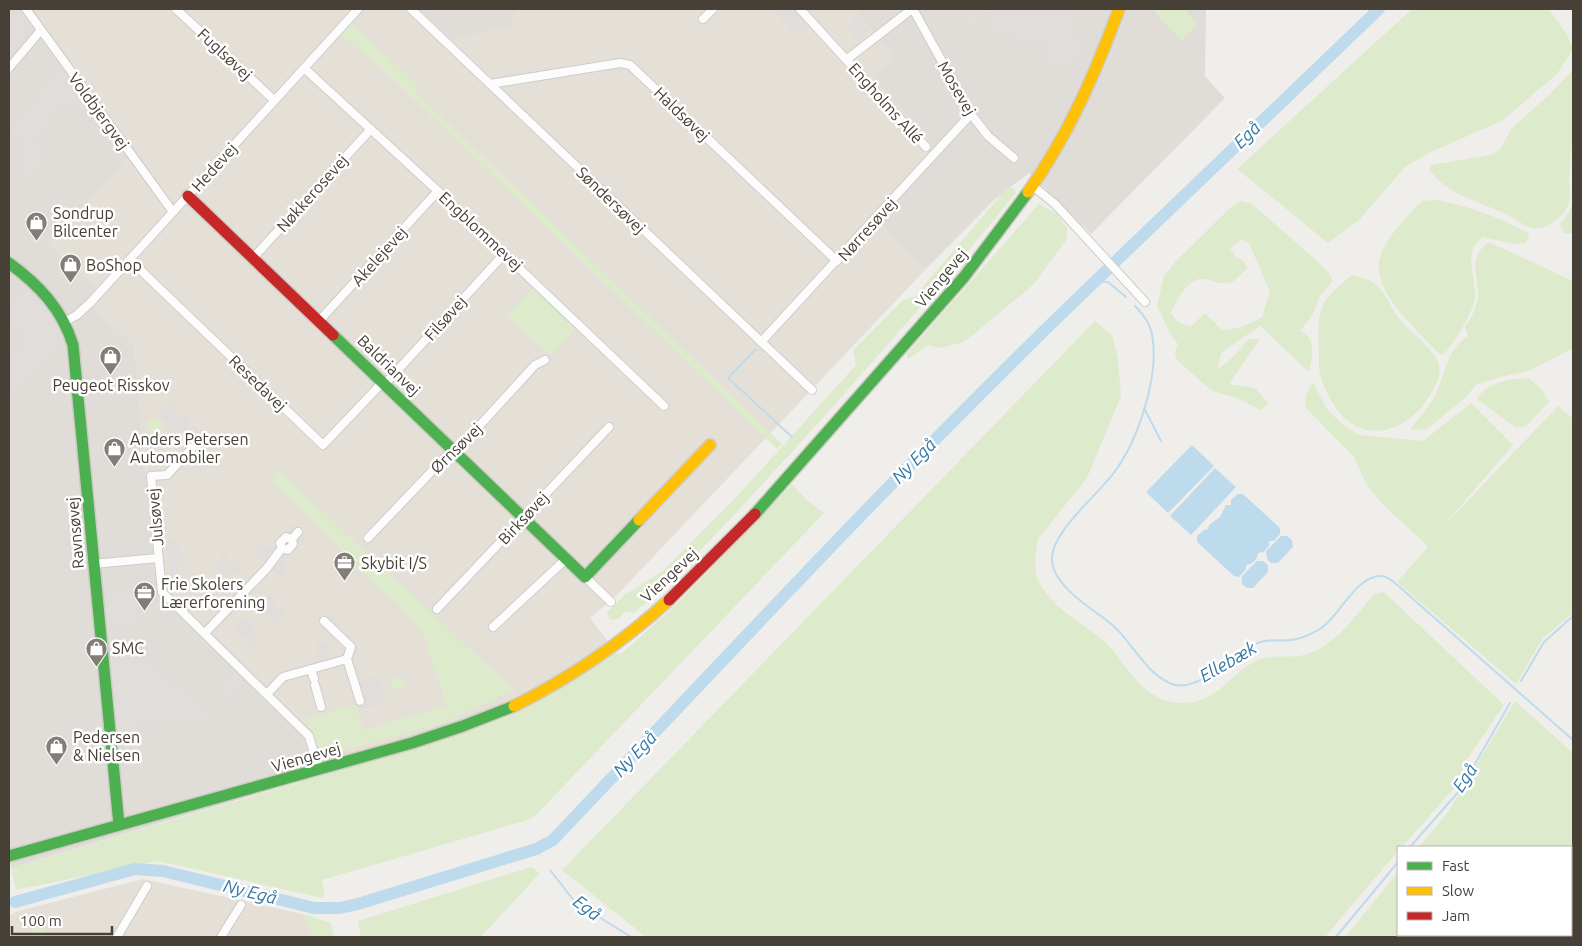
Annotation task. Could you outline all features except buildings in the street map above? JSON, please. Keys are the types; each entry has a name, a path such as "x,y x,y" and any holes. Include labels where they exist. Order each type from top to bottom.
{"street":[{"name":"Voldbjergvej","path":"26,9 173,212"},
{"name":"Fuglsøvej","path":"176,9 274,100"},
{"name":"Hedevej","path":"66,322 91,302 358,9"},
{"name":"Søndersøvej","path":"411,9 812,390"},
{"path":"703,19 713,9"},
{"name":"Engholms Allé","path":"800,9 926,147"},
{"name":"Engholms Allé","path":"846,60 912,9"},
{"name":"Mosevej","path":"912,9 971,114 988,136 1014,158"},
{"name":"Viengevej","path":"9,856 456,730 537,694 620,643 700,570 801,462 928,319 1034,187 1085,96 1107,45 1119,9"},
{"path":"9,68 41,30"},
{"name":"Haldsøvej","path":"490,84 620,63 630,64 837,261"},
{"name":"Engblommevej","path":"304,68 438,190 664,406"},
{"name":"Nørresøvej","path":"761,342 971,114"},
{"name":"Nøkkerosevej","path":"253,258 371,129"},
{"path":"1034,187 1055,204 1145,302"},
{"name":"Akelejevej","path":"319,321 438,190"},
{"name":"Baldrianvej","path":"188,196 612,602"},
{"name":"Filsøvej","path":"384,383 504,253"},
{"name":"Resedavej","path":"130,260 323,445 384,383"},
{"name":"Ravnsøvej","path":"9,264 47,296 66,322 72,337 119,826"},
{"name":"Ørnsøvej","path":"368,538 453,449 459,448 535,365 545,360"},
{"path":"649,405 656,398"},
{"name":"Birksøvej","path":"437,609 609,427"},
{"name":"Julsøvej","path":"196,440 196,444 167,475 151,476 162,592 309,736 319,770"},
{"path":"585,577 710,445"},
{"path":"205,634 268,568 282,548 288,550 293,544 292,539 298,532"},
{"name":"Julsøvej","path":"93,564 158,558"},
{"path":"493,627 566,559"},
{"path":"324,621 351,647 347,659 360,701"},
{"path":"267,694 283,677 347,659"},
{"path":"311,669 321,706"},
{"path":"117,937 147,886"},
{"path":"221,937 241,905"}],"shaded area":[{"path":"9,9 19,9 128,157 49,245 98,287 87,300 134,345 157,593 305,738 317,776 11,868 9,842"},
{"path":"9,9 13,9 16,17 22,16 24,43 9,62"},
{"path":"19,9 418,9 452,40 516,26 510,19 520,9 855,9 894,59 875,78 937,147 871,215 926,269 617,595 590,618 616,652 563,686 513,712 455,736 317,776 305,738 157,593 134,345 87,300 98,287 49,245 128,156"},
{"path":"418,9 520,9 511,19 516,26 452,40"},
{"path":"770,9 794,9 811,26 799,38"},
{"path":"855,9 1206,9 1205,76 1225,98 1091,234 1029,173 993,201 926,269 871,215 936,147 874,78 894,59"},
{"path":"974,9 1070,9 1069,16 1071,17 1067,35 1079,38 1073,66 1043,59 1047,42 992,31 996,14 979,10 976,24 971,23"},
{"path":"858,15 870,30 857,41 846,27"},
{"path":"61,71 71,79 65,86 67,88 73,82 88,102 81,110 64,97 32,142 35,143 38,162 27,175 24,175 21,148 32,143 25,137 22,140 13,132"},
{"path":"29,291 50,310 56,322 57,345 9,397 9,363 30,338 9,318 9,311"},
{"path":"169,400 178,409 175,413 178,416 182,413 191,421 187,425 190,428 194,425 203,434 197,442 192,442 180,429 176,433 159,417 159,411"},
{"path":"203,450 215,461 199,477 190,469 190,465"},
{"path":"293,524 306,536 281,562 288,569 281,577 254,551 261,543 269,550"},
{"path":"166,540 177,540 179,551 189,560 171,578"},
{"path":"224,553 229,558 226,561 230,564 233,561 240,568 227,578 214,566"},
{"path":"203,578 211,585 207,589 222,603 214,612 209,607 212,603 208,599 205,603 199,597 202,593 199,590 195,593 190,589"},
{"path":"127,588 133,594 136,623 134,627 123,628 122,623 109,625 106,590"},
{"path":"270,596 276,602 273,606 277,609 280,606 286,612 275,624 265,614 267,609 262,605"},
{"path":"330,615 341,625 337,629 344,635 347,632 356,641 353,644 359,654 349,658 318,626"},
{"path":"245,618 253,626 250,630 260,640 252,648 245,642 248,638 245,635 242,638 235,632 238,628 234,621 241,622"},
{"path":"106,632 129,637 156,670 206,714 205,718 112,726"},
{"path":"317,641 325,642 330,649 326,658 319,661"},
{"path":"235,673 244,682 228,699 220,690"},
{"path":"378,676 386,703 359,710 357,682"},
{"path":"143,879 303,914 313,935 324,937 9,937 9,916 18,911"}],"green space":[{"path":"1157,9 1185,9 1197,24 1182,41 1154,11"},
{"path":"1412,9 1549,9 1567,35 1573,49 1557,74 1502,121 1433,151 1406,166 1359,220 1328,243 1237,169"},
{"path":"351,23 415,82 416,92 782,444 777,449 379,66 341,35"},
{"path":"1573,70 1573,110 1569,176 1570,200 1564,213 1555,221 1545,227 1534,228 1526,226 1504,213 1453,191 1436,178 1429,169 1432,165 1491,155 1501,148 1511,129 1549,95"},
{"path":"1007,188 1014,188 1016,193 906,323 793,451 716,534 655,594 634,613 625,612 618,619 610,620 607,613 624,595 663,571 739,494 856,365 853,350 903,300 915,296"},
{"path":"1438,200 1495,217 1528,233 1529,238 1525,243 1514,244 1483,237 1476,243 1471,258 1475,294 1474,302 1461,330 1443,355 1437,352 1397,308 1388,296 1379,270 1383,249 1398,227 1422,201"},
{"path":"1241,201 1252,204 1315,259 1329,273 1333,281 1320,296 1313,314 1300,331 1309,338 1311,343 1312,360 1309,372 1260,326 1221,353 1218,369 1235,355 1248,339 1260,339 1229,384 1255,388 1268,403 1261,410 1234,397 1212,391 1177,360 1175,353 1178,344 1168,330 1157,306 1164,276 1176,261 1232,206","holes":["1242,239 1249,243 1270,292 1262,317 1253,322 1227,330 1222,330 1205,313 1190,327 1178,322 1171,313 1188,285 1199,279 1225,284 1234,281 1247,268 1245,262 1236,257 1230,248"]},
{"path":"1039,204 1057,214 1067,228 1067,239 1033,285 964,342 940,348 929,345 908,359 907,354"},
{"path":"1573,205 1573,233 1564,234 1560,225"},
{"path":"1489,242 1573,281 1573,348 1529,371 1477,384 1464,399 1427,429 1410,430 1437,392 1448,361 1456,347 1468,336 1465,327 1475,309 1478,293 1477,255"},
{"path":"1352,275 1369,280 1378,287 1386,296 1399,318 1431,351 1439,365 1440,372 1437,382 1424,404 1413,416 1399,425 1385,430 1370,430 1356,426 1343,416 1328,395 1319,372 1318,330 1322,307 1331,294"},
{"path":"534,287 576,328 551,356 507,316"},
{"path":"1095,321 1112,335 1118,359 1121,396 1087,478 1038,539 1035,560 1036,576 1051,599 1105,642 1141,685 1155,695 1172,702 1194,702 1205,698 1256,661 1268,657 1304,655 1315,651 1344,630 1374,594 1384,592 1504,705 1464,764 1456,786 1403,846 1397,846 1397,852 1325,937 646,937 562,870"},
{"path":"1529,378 1542,390 1549,402 1526,426 1516,428 1477,399 1487,388 1500,382"},
{"path":"1313,382 1327,409 1342,424 1359,435 1423,441 1471,403 1513,445 1438,532 1558,406 1573,419 1573,613 1543,638 1516,684 1397,582 1427,548 1426,544 1384,506 1366,484 1354,457 1305,407 1306,395"},
{"path":"158,419 164,426 157,433 149,434 148,420"},
{"path":"278,470 514,690 441,724 339,752 321,754 314,734 303,719 355,705 364,730 446,706 424,635 398,604 353,565 352,559 271,480"},
{"path":"792,484 807,500 824,513 536,815 528,820 322,880 325,895 322,898 158,861 16,890 11,868 455,736 513,712 563,686 616,652 620,655 678,603"},
{"path":"396,676 403,677 405,684 402,688 391,689 389,687"},
{"path":"1515,701 1573,753 1573,937 1345,937 1397,873 1397,936 1572,936 1572,846 1420,846 1448,812"},
{"path":"531,867 540,873 481,937 361,937 358,921"},
{"path":"303,914 331,923 334,937 311,937 313,935"},
{"path":"42,923 46,925 45,937 30,937 33,928"}],"water":[{"path":"1192,445 1214,466 1168,513 1146,492"},
{"path":"1215,468 1236,487 1191,535 1170,516"},
{"path":"1238,494 1243,494 1280,528 1280,534 1274,541 1269,541 1269,546 1263,552 1258,553 1257,558 1251,564 1246,565 1246,569 1239,577 1234,576 1197,542 1197,536 1208,529 1209,525 1220,517 1226,505 1231,505 1231,500"},
{"path":"1281,536 1287,536 1292,540 1293,547 1278,563 1271,563 1267,559 1266,551"},
{"path":"1257,561 1263,561 1268,565 1268,572 1253,588 1247,588 1242,584 1242,576"}],"waterway":[{"name":"Egå","path":"1116,261 1379,9"},
{"name":"Ny Egå","path":"15,902 135,869 163,871 314,908 340,908 536,849 553,840 895,480 1107,270"},
{"path":"1094,281 1108,282 1126,297"},
{"name":"Ellebæk","path":"1135,306 1145,319 1152,334 1154,351 1150,388 1138,426 1122,460 1106,483 1068,525 1054,548 1053,567 1057,576 1071,593 1114,626 1144,663 1153,671 1172,684 1182,686 1204,678 1246,649 1260,642 1302,638 1317,631 1327,624 1364,582 1372,578 1384,576 1395,583 1573,740"},
{"path":"756,349 728,378 792,437"},
{"path":"1144,408 1161,441"},
{"name":"Egå","path":"1521,681 1544,642 1573,616"},
{"name":"Egå","path":"1411,846 1460,790 1510,703"},
{"name":"Ny Egå","path":"536,849 539,854"},
{"name":"Egå","path":"1336,937 1397,863"},
{"name":"Egå","path":"550,870 575,902 631,937"}],"traffic: fast":[{"path":"755,514 964,277 1028,192"},
{"path":"9,263 40,289 56,309 63,320 73,345 119,825"},
{"path":"333,335 585,577 639,520"},
{"path":"9,856 412,743 514,706"}],"traffic: slow":[{"path":"1028,192 1056,149 1080,104 1119,9"},
{"path":"639,520 710,445"},
{"path":"514,706 555,684 615,645 669,600"}],"traffic: jam":[{"path":"188,196 333,335"},
{"path":"669,600 755,514"}],"place":[{"name":"Sondrup Bilcenter","path":"37,241"},
{"name":"BoShop","path":"70,284"},
{"name":"Peugeot Risskov","path":"111,375"},
{"name":"Anders Petersen Automobiler","path":"114,467"},
{"name":"Skybit I/S","path":"345,582"},
{"name":"Frie Skolers Lærerforening","path":"145,612"},
{"name":"SMC","path":"96,667"},
{"name":"Pedersen & Nielsen","path":"57,765"}]}
